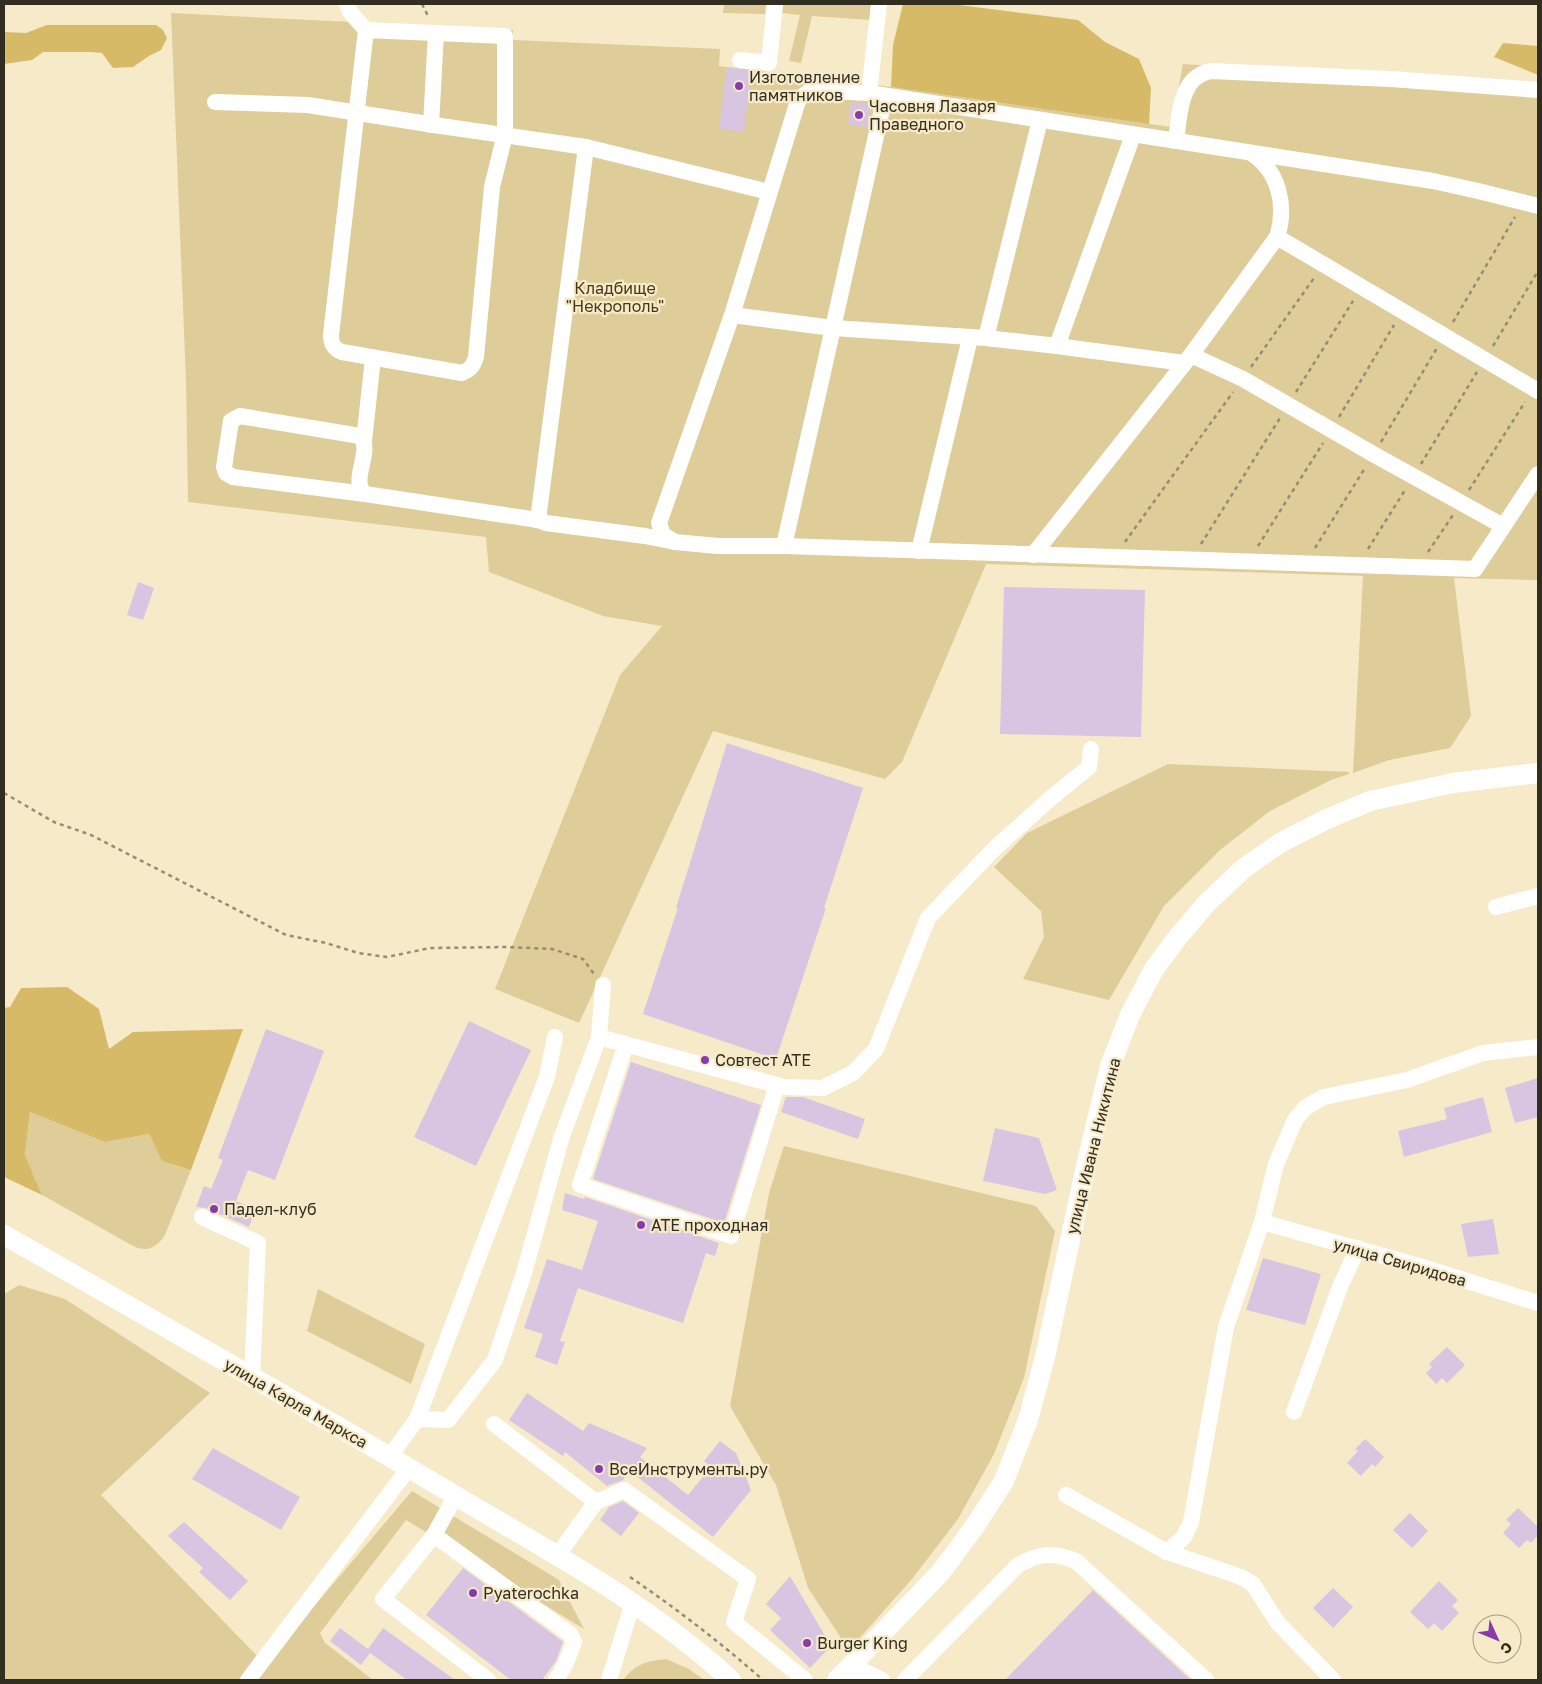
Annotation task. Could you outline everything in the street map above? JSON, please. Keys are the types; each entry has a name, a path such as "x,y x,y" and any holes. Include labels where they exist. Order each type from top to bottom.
{"main road":[{"name":"улица Ивана Никитина","path":"842,1675 941,1572 975,1526 1004,1481 1028,1420 1045,1357 1086,1166 1110,1066 1130,1015 1154,969 1178,937 1206,904 1244,868 1280,843 1324,820 1370,801 1453,782 1538,774"},
{"name":"улица Карла Маркса","path":"4,1236 390,1456 586,1573 633,1602 695,1648 731,1680"}],"street":[{"path":"347,4 350,12 366,30 505,36 505,134 492,186 476,357 473,365 468,370 462,372 338,351 332,344 366,30"},
{"path":"740,60 769,63 775,4"},
{"path":"784,546 833,328 877,94 879,4"},
{"path":"431,125 436,33"},
{"path":"1176,141 1183,99 1188,86 1200,75 1211,71 1391,79 1538,90"},
{"path":"645,536 654,531 660,523 732,315 797,104 805,93 811,90 877,94 1432,181 1531,204"},
{"path":"214,102 308,105 586,147 769,192"},
{"path":"919,551 1040,120"},
{"path":"1057,346 1133,135"},
{"path":"538,520 586,147"},
{"path":"1033,555 1187,359 1277,237 1281,225 1281,209 1275,178 1265,163 1251,153"},
{"path":"1275,178 1278,165 1286,158"},
{"path":"1277,237 1536,390"},
{"path":"732,315 833,328 978,338 1187,359 1243,379 1503,526"},
{"path":"358,490 361,434 373,358"},
{"path":"361,434 237,417 230,424 224,467 226,473 233,477 358,490 538,520 546,523 645,536 675,542 718,546 784,546 1475,569 1538,474"},
{"path":"660,523 663,535 675,542"},
{"path":"599,1037 784,1087 823,1088 853,1073 876,1049 928,918 996,847 1089,767 1091,749"},
{"path":"1496,907 1538,896"},
{"path":"417,1419 448,1420 495,1360 524,1273 562,1136 599,1037 603,985"},
{"path":"390,1456 417,1419 547,1077 555,1037"},
{"path":"626,1044 580,1185 731,1236 777,1085"},
{"path":"1167,1552 1184,1537 1191,1522 1226,1327 1262,1222 1276,1164 1295,1120 1306,1107 1324,1097 1407,1080 1483,1053 1538,1047"},
{"path":"202,1217 258,1243 252,1377"},
{"name":"улица Свиридова","path":"1262,1222 1358,1248 1538,1303"},
{"path":"1294,1412 1340,1287 1358,1248"},
{"path":"494,1424 596,1502"},
{"path":"248,1680 409,1468"},
{"path":"557,1556 596,1502 624,1490 748,1579 734,1622 805,1680"},
{"path":"1066,1495 1167,1552 1241,1577 1253,1584 1278,1623 1332,1680"},
{"path":"456,1496 434,1535 384,1599 488,1680"},
{"path":"434,1535 570,1634 574,1642 565,1665 556,1680"},
{"path":"905,1680 1018,1565 1033,1556 1060,1555 1076,1561 1206,1680"},
{"path":"609,1680 633,1602"},
{"path":"842,1675 863,1672 882,1680"}],"path":[{"path":"1306,564 1444,336 1531,204"},
{"path":"1114,557 1324,264"},
{"path":"1358,566 1538,271"},
{"path":"1191,560 1361,286"},
{"path":"1418,567 1536,390"},
{"path":"4,792 54,822 91,836 286,934 326,943 358,953 387,957 430,948 507,947 552,949 583,959 603,985"},
{"path":"630,1577 729,1649 763,1680"}],"green space":[{"path":"724,4 766,4 765,14 723,13"},
{"path":"783,4 871,4 870,20 812,16 801,63 789,61 800,15 782,13"},
{"name":"Кладбище \"Некрополь\"","path":"171,13 513,30 513,40 720,49 719,66 891,87 1171,127 1183,64 1538,85 1538,580 1454,578 1471,716 1450,748 1389,760 1353,773 1363,576 986,564 902,762 885,779 713,731 579,1023 495,989 620,675 662,626 603,616 489,572 486,537 188,502 186,380"},
{"path":"1168,764 1349,772 1349,774 1331,780 1270,811 1220,850 1164,906 1109,1000 1023,979 1044,937 1041,911 994,867 1027,833"},
{"path":"30,1112 105,1142 149,1134 162,1161 191,1170 165,1235 159,1243 149,1249 135,1247 42,1195 25,1155"},
{"path":"784,1146 1036,1206 1055,1231 1024,1378 994,1454 958,1519 912,1579 849,1650 808,1588 776,1485 730,1406 769,1193"},
{"path":"19,1285 65,1299 210,1393 101,1495 265,1664 412,1491 559,1580 584,1629 406,1520 320,1633 325,1643 373,1680 4,1680 4,1294"},
{"path":"318,1289 425,1344 411,1384 307,1331"},
{"path":"666,1659 689,1669 704,1680 623,1680 632,1670 642,1664"}],"shaded area":[{"path":"903,4 951,4 1078,20 1105,42 1139,59 1151,88 1149,124 891,87 893,45"},
{"path":"47,25 156,25 163,30 167,38 161,50 133,67 113,68 102,53 90,52 43,52 32,60 4,64 4,32 26,33"},
{"path":"1503,43 1538,46 1538,75 1494,57"},
{"path":"67,987 99,1009 109,1049 133,1032 243,1029 191,1170 162,1161 149,1134 105,1142 30,1112 25,1155 42,1195 4,1177 4,1008 10,1007 21,988"}],"building":[{"path":"727,67 751,71 744,132 719,129"},
{"name":"Часовня Лазаря Праведного","path":"851,102 871,105 867,127 848,124"},
{"path":"138,582 154,588 143,620 127,615"},
{"path":"1004,587 1145,590 1141,737 1000,734"},
{"path":"727,743 863,788 776,1059 643,1014 678,908 676,908"},
{"path":"469,1021 531,1050 476,1166 414,1137"},
{"path":"266,1029 324,1051 275,1180 248,1170 236,1201 256,1209 249,1227 206,1208 196,1207 204,1186 211,1189 223,1160 218,1158"},
{"path":"631,1062 761,1105 724,1223 593,1179"},
{"path":"1538,1078 1538,1117 1515,1123 1505,1088"},
{"path":"786,1097 803,1097 865,1119 858,1139 781,1112"},
{"path":"1483,1097 1492,1132 1404,1157 1398,1131 1447,1119 1444,1108"},
{"path":"995,1128 1039,1138 1057,1190 1045,1194 983,1181"},
{"path":"565,1193 584,1199 585,1197 719,1243 715,1256 706,1253 683,1323 578,1288 560,1341 565,1342 557,1365 535,1357 543,1334 524,1328 547,1259 582,1270 598,1221 562,1210"},
{"path":"1493,1219 1499,1254 1468,1257 1461,1224"},
{"path":"1263,1258 1321,1274 1305,1325 1246,1310"},
{"path":"1447,1347 1465,1365 1447,1383 1442,1378 1436,1384 1426,1373 1432,1367 1429,1364"},
{"path":"527,1393 583,1431 589,1423 647,1448 640,1457 688,1495 711,1467 704,1461 720,1441 736,1453 751,1490 713,1537 630,1471 623,1480 607,1486 565,1452 563,1456 509,1420"},
{"path":"1365,1439 1384,1457 1375,1467 1372,1464 1361,1476 1347,1463 1358,1451 1355,1449"},
{"path":"213,1448 300,1497 281,1530 192,1479"},
{"path":"623,1501 639,1513 621,1536 600,1520 609,1507"},
{"path":"1518,1508 1538,1527 1538,1535 1531,1543 1527,1540 1519,1548 1503,1533 1511,1524 1506,1520"},
{"path":"1410,1513 1428,1531 1412,1548 1393,1530"},
{"path":"184,1522 248,1581 230,1600 199,1572 203,1568 168,1536"},
{"path":"463,1568 563,1642 556,1661 542,1680 511,1680 426,1615"},
{"path":"790,1576 831,1646 810,1668 770,1630 781,1618 766,1604"},
{"path":"1439,1581 1458,1600 1452,1606 1459,1613 1442,1631 1434,1623 1428,1629 1410,1612"},
{"path":"1333,1588 1353,1607 1333,1628 1313,1608"},
{"path":"1093,1590 1191,1680 1005,1680"},
{"path":"340,1628 368,1649 383,1628 455,1680 407,1680 370,1653 361,1665 330,1641"}],"place":[{"name":"Изготовление памятников","path":"739,86"},
{"name":"Часовня Лазаря Праведного","path":"859,115"},
{"name":"Совтест АТЕ","path":"705,1060"},
{"name":"Падел-клуб","path":"214,1209"},
{"name":"АТЕ проходная","path":"641,1225"},
{"name":"ВсеИнструменты.ру","path":"599,1469"},
{"name":"Pyaterochka","path":"473,1593"},
{"name":"Burger King","path":"807,1643"}]}
